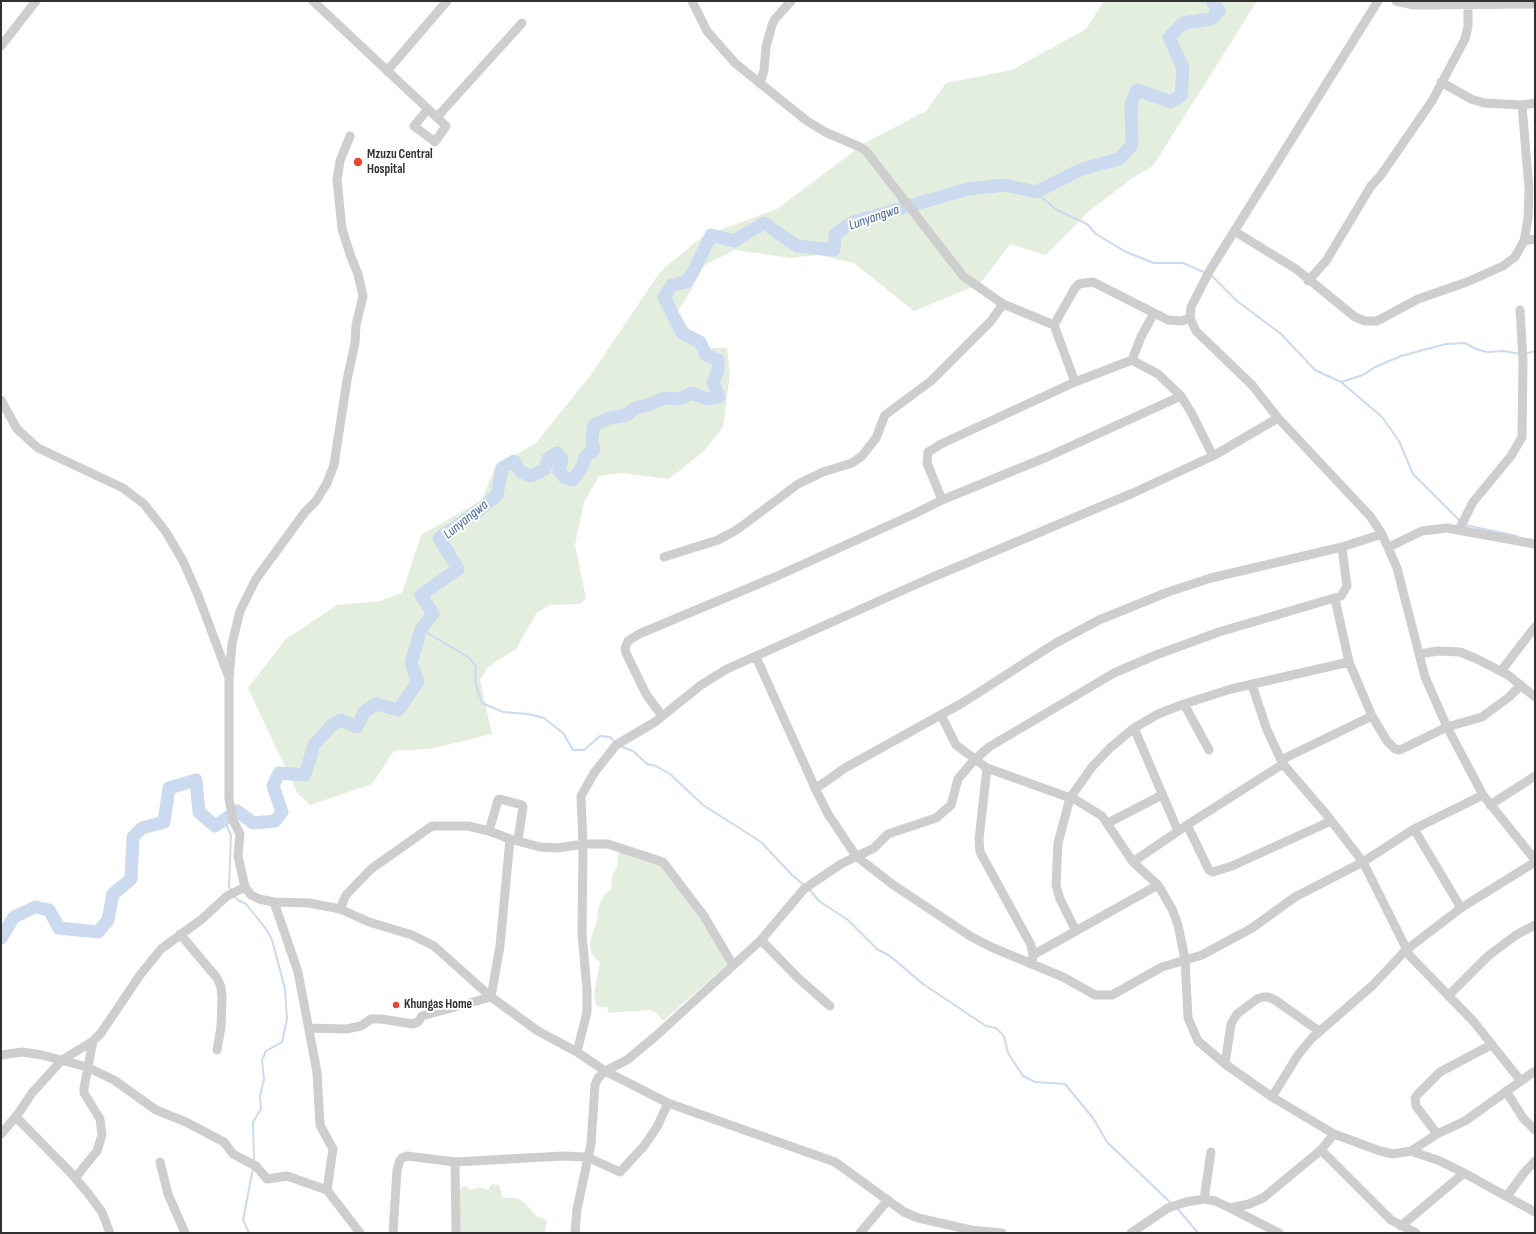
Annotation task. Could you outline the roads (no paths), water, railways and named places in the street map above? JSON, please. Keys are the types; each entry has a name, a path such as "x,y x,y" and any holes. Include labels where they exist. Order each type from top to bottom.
{"street":[{"path":"1,46 36,1"},
{"path":"312,1 437,117 446,127 436,141 433,142 414,126 428,109"},
{"path":"387,71 447,1"},
{"path":"692,1 707,31 734,63 807,121 866,151 963,276 1003,304 1054,325 1075,382"},
{"path":"760,84 764,70 766,47 772,25 775,18 791,1"},
{"path":"1272,1097 1298,1055 1319,1031 1373,985 1406,950 1462,908 1535,861 1483,795 1447,727 1425,677 1397,568 1382,534 1370,516 1278,418 1252,385 1196,331 1190,318 1193,301 1234,231 1378,1"},
{"path":"1396,1 1414,5 1535,4"},
{"path":"1308,281 1326,260 1371,186 1417,124 1465,39 1468,27 1468,5"},
{"path":"437,117 522,23"},
{"path":"1441,82 1471,99 1484,103 1522,105 1535,103"},
{"path":"1234,231 1296,269 1308,281 1355,317 1365,322 1377,321 1418,299 1467,282 1503,266 1515,257 1524,242 1528,218 1529,189 1522,105"},
{"path":"350,136 340,162 337,180 342,229 358,274 363,296 356,325 355,343 334,465 327,483 316,501 297,523 256,579 247,595 235,625 229,680 230,809 240,834 238,856 245,887 254,897 274,902 309,903 340,909 369,922 412,935 434,946 491,997 538,1031 577,1052 605,1071 668,1104 835,1162 904,1212 918,1218 971,1230 1002,1233"},
{"path":"1524,242 1535,239"},
{"path":"1054,325 1075,288 1085,282 1093,282 1154,313 1175,321 1190,318"},
{"path":"664,557 718,540 768,508 787,491 798,484 823,472 852,463 862,456 876,438 885,415 932,381 991,321 1003,304"},
{"path":"1459,530 1472,502 1511,456 1522,437 1523,360 1520,310"},
{"path":"942,500 927,463 928,452 941,444 1075,382 1132,360 1154,313"},
{"path":"1132,360 1158,374 1180,396 1192,414 1213,456"},
{"path":"662,716 646,694 626,652 625,648 628,641 643,632 775,577 942,500 1047,457 1180,396"},
{"path":"1,400 18,429 38,448 123,488 144,504 166,532 183,561 198,595 229,680"},
{"path":"577,1052 586,1012 587,989 582,934 582,792 618,744 662,716 701,685 727,669 926,580 1133,493 1213,456 1278,418"},
{"path":"1388,547 1422,531 1446,528 1535,544"},
{"path":"815,789 845,768 941,715 1004,677 1054,644 1099,620 1168,592 1211,578 1342,547 1382,534"},
{"path":"575,1233 577,1209 591,1144 595,1085 598,1078 605,1071 615,1068 638,1051 761,940 806,888 856,856 874,848 888,834 936,818 951,805 958,779 974,760 1005,736 1114,673 1156,655 1219,632 1341,596 1347,586 1342,547"},
{"path":"1335,599 1349,662 1372,716 1387,741 1394,749 1400,750 1447,727 1482,717 1510,697 1521,685"},
{"path":"1501,671 1535,627"},
{"path":"1419,654 1438,651 1460,652 1501,671 1535,697"},
{"path":"756,657 815,789 828,814 856,856 892,884 970,936 992,948 1032,959 1095,995 1112,995 1162,967 1202,955 1252,928 1295,897 1363,862 1414,829 1483,795"},
{"path":"1076,931 1060,899 1056,885 1058,843 1070,798 1092,767 1110,748 1134,728 1158,714 1184,704 1252,685 1349,662"},
{"path":"1252,685 1267,730 1282,762 1363,862 1380,894 1406,950 1418,965 1474,1022 1520,1080"},
{"path":"1184,704 1209,750"},
{"path":"941,715 956,745 974,760 987,768 1070,798 1094,809 1108,822 1115,837 1132,862 1158,885 1172,909 1178,925 1185,959 1188,1018 1193,1033 1198,1041 1225,1064 1272,1097 1334,1134 1380,1152 1393,1154 1411,1151 1437,1134 1465,1121 1520,1080 1535,1071"},
{"path":"1132,862 1282,762 1372,716"},
{"path":"1134,728 1178,831"},
{"path":"987,768 979,838 980,852 1030,945 1032,959"},
{"path":"1490,805 1535,776"},
{"path":"1108,822 1162,795"},
{"path":"490,831 498,800 500,799 522,804 523,807 514,839 500,946 491,997"},
{"path":"1186,825 1208,870 1213,872 1232,866 1331,821"},
{"path":"340,909 346,896 371,869 427,828 432,826 468,826 546,847 558,848 583,844 615,846 665,863 704,916 733,965"},
{"path":"1414,829 1462,908"},
{"path":"1032,959 1076,931 1158,885"},
{"path":"1,1134 16,1117 28,1098 62,1060 93,1041 101,1033 122,1000 154,957 180,934 202,919 231,893 245,887"},
{"path":"274,902 295,960 310,1028 317,1072 320,1125 333,1152 327,1190"},
{"path":"1449,995 1488,956 1516,935 1535,925"},
{"path":"180,934 217,978 221,987 221,1027 217,1050"},
{"path":"761,940 798,978 830,1006"},
{"path":"1225,1064 1231,1024 1237,1014 1257,999 1268,996 1319,1031"},
{"path":"310,1028 346,1029 361,1026 371,1020 381,1019 413,1024 418,1022 422,1016 491,997"},
{"path":"75,1178 97,1151 102,1135 100,1119 84,1093 87,1067 93,1041"},
{"path":"1437,1134 1416,1106 1415,1098 1417,1094 1440,1072 1491,1045"},
{"path":"1,1055 26,1053 62,1060 87,1067 120,1083 156,1110 186,1122 224,1142 233,1154 253,1164 267,1179 287,1176 327,1190 360,1233"},
{"path":"1506,1091 1523,1118 1535,1130"},
{"path":"393,1233 396,1183 400,1160 407,1156 455,1162 535,1156 587,1157 620,1172 644,1146 657,1127 668,1104"},
{"path":"16,1117 75,1178 102,1212 110,1233"},
{"path":"1230,1208 1249,1204 1263,1198 1321,1150 1334,1134"},
{"path":"1321,1150 1371,1202 1391,1220 1416,1233"},
{"path":"1411,1151 1440,1161 1535,1212"},
{"path":"1204,1199 1211,1152"},
{"path":"1507,1196 1535,1161"},
{"path":"160,1162 168,1194 186,1233"},
{"path":"455,1162 456,1233"},
{"path":"1400,1226 1464,1173"},
{"path":"1131,1233 1172,1206 1204,1199 1214,1201 1230,1208 1279,1233"},
{"path":"860,1233 888,1200"}],"waterway":[{"name":"Lunyangwa","path":"1,938 14,917 35,907 49,910 59,928 98,932 108,920 113,894 131,879 133,837 142,828 164,822 169,788 196,780 199,812 215,826 237,811 253,823 275,821 282,812 273,786 279,773 305,775 314,745 332,725 341,720 357,727 364,712 376,704 398,710 418,682 411,663 421,629 433,614 421,595 458,569 439,538 477,512 497,495 502,468 514,461 521,472 531,476 545,469 548,459 557,453 562,459 559,470 565,478 573,480 583,465 585,457 594,450 592,438 594,425 609,418 627,415 635,408 651,404 663,398 680,399 692,393 707,399 719,397 713,382 718,371 718,360 706,355 700,342 682,333 664,297 672,285 686,282 693,272 711,235 734,241 764,223 797,246 834,250 835,234 853,222 968,189 1005,185 1036,192 1082,169 1119,159 1132,145 1131,103 1137,90 1171,102 1181,96 1183,68 1169,37 1183,23 1211,19 1219,11 1212,1"},
{"path":"1036,192 1055,209 1087,224 1096,234 1126,252 1154,263 1183,263 1206,273"},
{"path":"1210,274 1237,301 1281,334 1315,370 1341,382 1363,375 1375,367 1401,356 1446,344 1465,343 1476,349 1487,352 1504,351 1520,354"},
{"path":"1525,354 1535,351"},
{"path":"1341,382 1382,417 1399,441 1413,474 1460,521"},
{"path":"1465,525 1517,536"},
{"path":"421,629 468,657 476,666 475,682 482,703 503,712 528,714 544,718 563,733 573,750 584,750 600,736 610,737 616,743"},
{"path":"620,746 633,751 647,764 656,766 670,774 703,805 761,842 792,875 804,885"},
{"path":"224,820 231,835 229,887 231,890"},
{"path":"809,889 819,901 848,920 877,949 890,956 923,984 986,1026 996,1028 1004,1036 1008,1053 1023,1076 1035,1082 1065,1084 1093,1118 1107,1142 1172,1204"},
{"path":"234,896 246,904 266,929 272,940 285,989 287,1019 282,1042 266,1051 262,1060 264,1079 260,1096 261,1109 253,1122 254,1162"},
{"path":"249,1233 243,1220 253,1168"},
{"path":"1177,1208 1198,1233"}],"place":[{"name":"Mzuzu Central Hospital","path":"358,162"},
{"name":"Khungas Home","path":"396,1005"}]}
